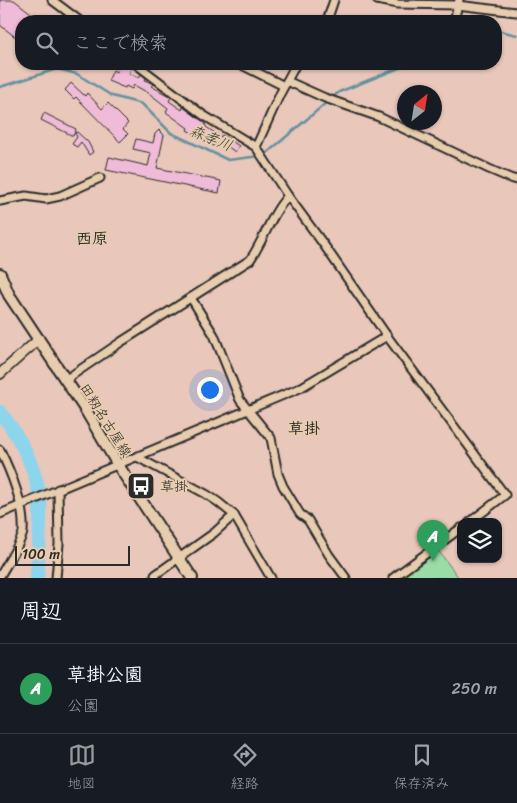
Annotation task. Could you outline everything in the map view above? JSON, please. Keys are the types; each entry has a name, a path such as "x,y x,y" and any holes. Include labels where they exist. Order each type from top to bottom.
{"main road":[{"name":"田籾名古屋線","path":"0,274 9,295 85,409 118,464 192,578"}],"street":[{"path":"52,0 72,15"},
{"path":"329,15 334,0"},
{"path":"377,0 458,3 516,12"},
{"path":"144,70 203,115 258,149 288,196 387,336 505,495 475,518"},
{"path":"254,70 285,84 379,117 489,169 517,180"},
{"path":"258,149 293,70"},
{"path":"0,201 26,196 46,199 60,196 100,178"},
{"path":"65,380 211,283 250,260 259,247 278,209 288,196"},
{"path":"191,298 214,335 240,400 271,438 278,474 283,486 300,514 308,520 329,555 346,578"},
{"path":"0,514 246,409 300,388 387,336"},
{"path":"0,374 39,339"},
{"path":"0,450 21,504 23,533 0,576"},
{"path":"137,457 206,494 234,515 271,578"},
{"path":"56,490 59,544 56,578"},
{"path":"156,578 155,575 179,556 214,533 234,515"},
{"path":"394,578 457,531"}],"green space":[{"path":"437,549 459,578 409,578 405,573"}],"building":[{"path":"0,0 14,0 31,13 30,15 15,15 15,37 0,25"},
{"path":"113,70 116,72 117,70 130,70 129,73 139,78 141,74 146,78 145,80 153,84 151,86 171,97 169,101 182,110 183,107 205,123 206,127 239,146 235,152 227,146 225,149 216,144 214,146 187,130 188,128 166,112 168,108 150,94 134,85 132,89 126,86 125,88 108,81"},
{"path":"71,83 85,96 87,93 102,109 108,103 128,123 123,129 128,134 120,142 76,97 74,99 65,90"},
{"path":"44,113 76,129 73,136 41,120"},
{"path":"159,130 164,135 157,168 221,181 219,193 106,170 109,157 148,166 151,153 133,149 136,139 153,143 155,134"},
{"path":"77,132 88,142 93,152 89,155 81,142 77,147 72,144 77,137 75,133"}],"waterway":[{"name":"森孝川","path":"502,31 517,35"},
{"name":"森孝川","path":"0,87 54,70"},
{"name":"森孝川","path":"61,70 77,74 112,96 142,104 171,133 228,160 267,153 339,92 394,70"},
{"path":"0,412 21,443 31,465 38,489 40,520 37,578"}],"place":[{"name":"草掛","path":"141,486"},
{"name":"草掛公園","path":"433,561"}],"district":[{"name":"西原","path":"92,238"},
{"name":"草掛","path":"304,428"}]}
